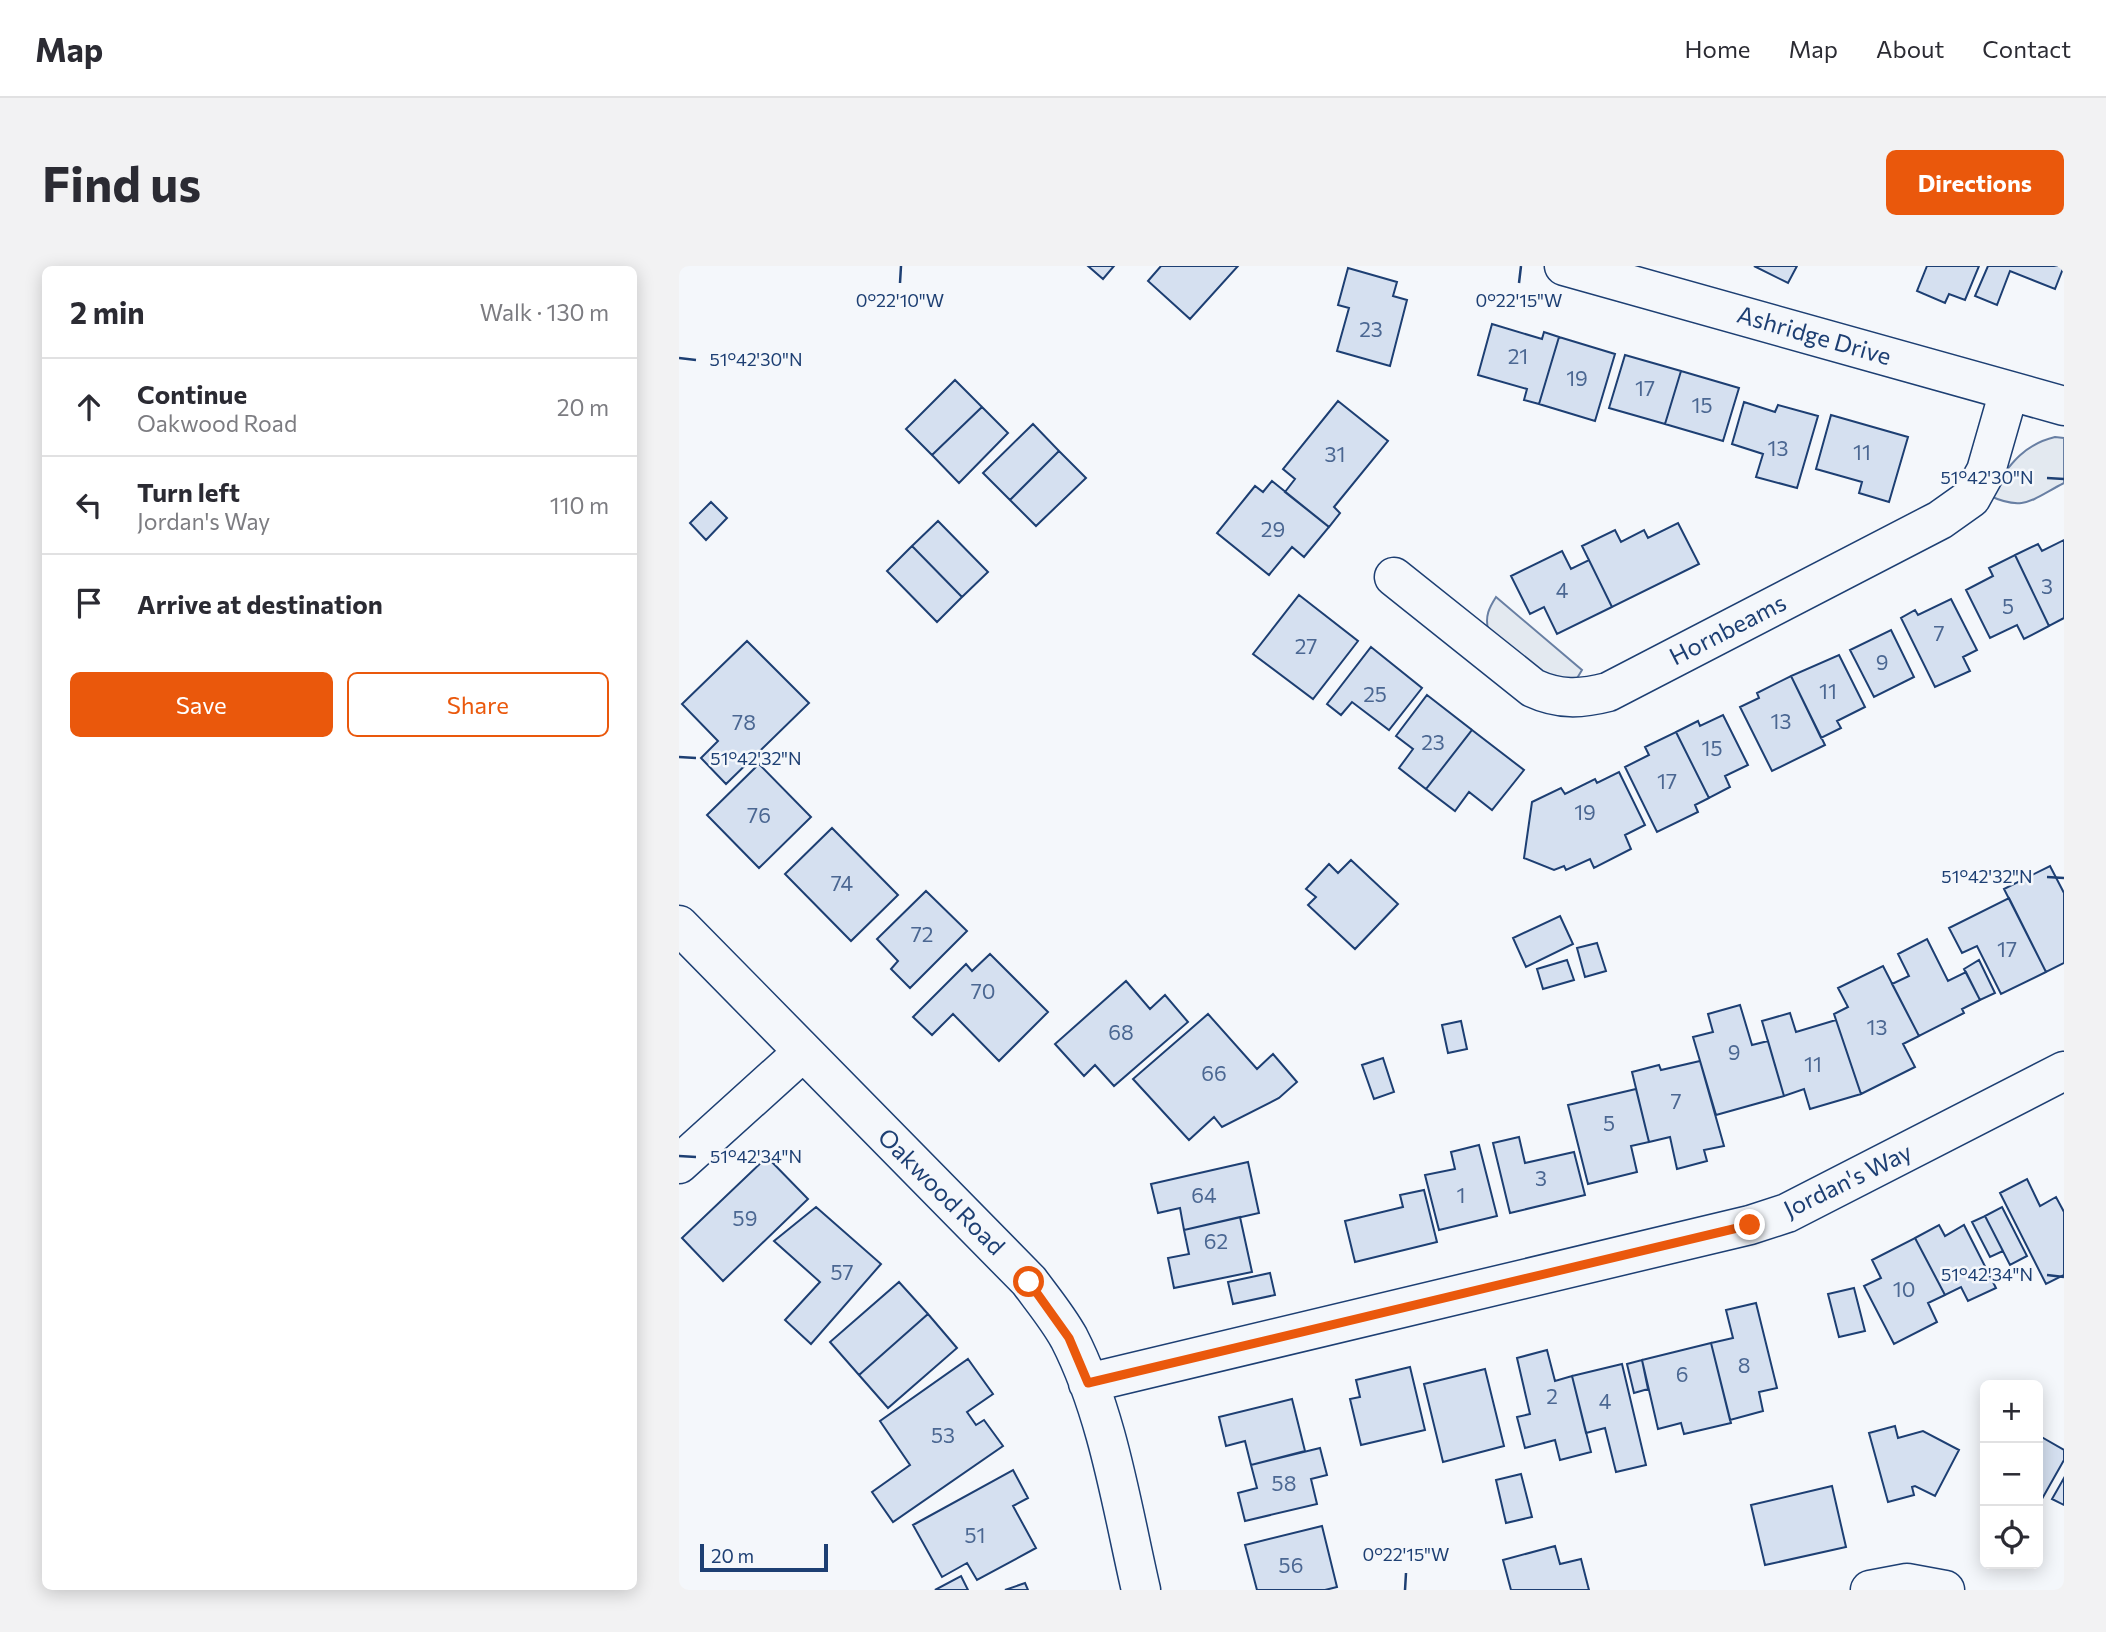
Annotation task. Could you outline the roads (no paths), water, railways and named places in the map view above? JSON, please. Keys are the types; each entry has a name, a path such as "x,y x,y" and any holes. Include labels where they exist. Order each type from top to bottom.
{"street":[{"name":"Ashridge Drive","path":"1564,266 2064,406"},
{"name":"Hornbeams","path":"1394,577 1533,688 1551,696 1568,698 1589,697 1608,692 1940,520 1971,498 1986,471 2009,391"},
{"name":"Oakwood Road","path":"679,925 1029,1282 1069,1338 1088,1383 1107,1441 1141,1590"},
{"path":"679,1164 803,1052"},
{"name":"Jordan's Way","path":"1088,1383 1750,1225 1787,1213 2064,1071"},
{"path":"1870,1590 1890,1584 1907,1583 1945,1590"}]}
